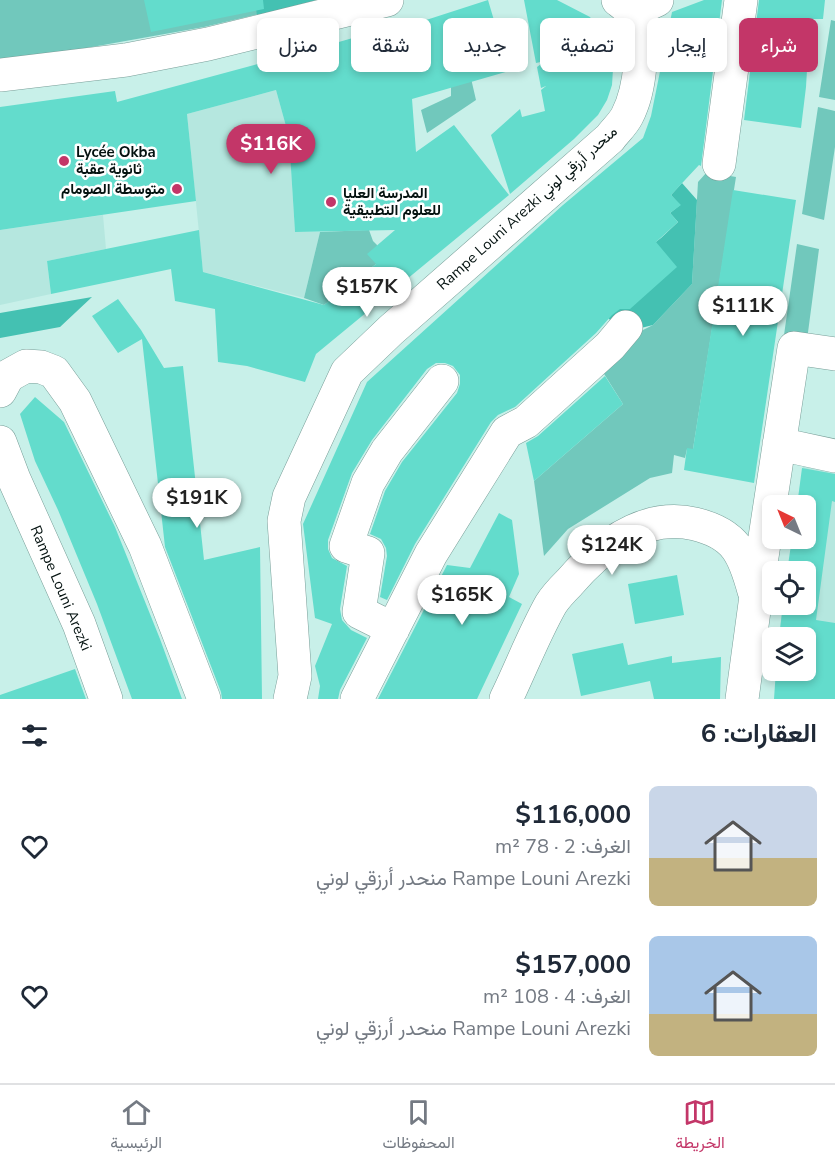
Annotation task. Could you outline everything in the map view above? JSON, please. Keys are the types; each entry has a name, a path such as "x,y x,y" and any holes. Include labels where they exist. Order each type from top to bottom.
{"street":[{"path":"0,75 126,60 185,49 387,0"},
{"path":"719,164 741,0"},
{"name":"Rampe Louni Arezki منحدر أرزقي لوني","path":"290,699 295,676 284,521 288,497 342,382 347,372 391,330 609,138 627,116 639,70 640,42 636,4"},
{"path":"357,699 431,554 507,432 526,422 610,346 626,327"},
{"path":"742,699 794,348 835,354"},
{"path":"0,391 8,376 26,366 41,367 54,372 75,401 145,546 204,699"},
{"path":"393,629 359,612 368,553 346,546 368,483 387,451 442,381"},
{"path":"0,442 14,479 0,510"},
{"path":"779,444 835,456"},
{"name":"Rampe Louni Arezki","path":"14,479 78,624 106,699"},
{"path":"506,699 552,602 583,567 610,544 632,531 658,523 680,521 704,526 723,535 739,549 756,596"}],"shaded area":[{"path":"276,90 289,137 295,232 320,232 304,298 203,272 187,114"},
{"path":"103,215 106,249 47,261 51,294 0,305 0,230"},
{"path":"803,466 835,471 835,635 816,632 816,627 780,627 782,615 816,615 816,561 806,561 806,549 816,549 816,495 799,495"}],"green space":[{"path":"0,0 318,0 204,27 19,60 0,60"},
{"path":"255,0 316,0 257,16"},
{"path":"831,20 835,21 835,100 819,97"},
{"path":"470,74 476,100 427,133 421,110 451,96 451,80"},
{"path":"818,107 835,111 835,147 824,220 802,214"},
{"path":"707,172 736,177 693,449 687,449 685,458 674,455 672,473 650,478 568,529 544,556 534,481 623,404 601,369 627,338 653,325 692,284 698,182"},
{"path":"682,183 697,200 692,284 653,325 621,333 588,294 661,238 678,222 670,213 680,205 671,195"},
{"path":"369,230 377,245 376,264 324,305 304,298 320,232"},
{"path":"797,244 819,249 807,340 784,335"},
{"path":"92,297 60,327 0,338 0,313"}],"building":[{"path":"144,0 263,0 264,9 151,32"},
{"path":"488,0 493,18 443,18 443,72 506,72 412,99 416,152 454,125 509,195 316,354 305,382 247,366 218,362 215,309 175,301 171,269 51,294 47,261 199,230 203,272 324,305 376,264 367,254 395,230 295,232 289,137 276,90 187,114 196,201 0,230 0,107 115,91 117,102 257,64 257,72 339,72 339,42 351,38 351,72 431,72 431,18"},
{"path":"524,0 557,0 591,18 540,18 540,62 536,63"},
{"path":"704,0 722,0 720,18 671,18 672,12"},
{"path":"759,0 825,0 823,19 757,18"},
{"path":"540,65 540,72 613,72 612,85 607,100 598,115 574,139 510,194 491,135 520,109 522,117 545,111 541,90 546,86 541,88 537,67"},
{"path":"660,72 713,72 701,166 699,165 671,195 681,205 670,213 678,222 656,242 677,267 630,309 620,309 612,315 596,333 515,407 498,415 491,422 415,544 387,600 380,597 387,556 386,548 381,539 370,534 385,491 402,462 457,393 460,384 460,375 453,366 436,363 427,369 372,440 352,473 328,540 328,549 332,558 347,566 340,609 342,620 351,630 367,638 340,690 338,699 318,699 320,686 315,666 332,624 315,618 303,524 367,382 563,205 643,138 651,116"},
{"path":"750,72 807,72 801,128 744,120"},
{"path":"733,190 796,200 754,483 684,470 687,448 693,449"},
{"path":"118,299 141,330 164,368 183,366 204,560 260,547 262,699 222,699 165,547 142,339 118,353 92,316"},
{"path":"605,376 623,404 534,481 526,443 538,436"},
{"path":"35,397 64,422 115,527 182,699 132,699 97,604 35,461 20,414"},
{"path":"802,468 835,474 835,502 832,501 816,620 835,623 835,699 774,699 775,681 816,681 816,627 780,627 782,615 816,615 816,561 789,561 790,549 816,549 816,495 798,495"},
{"path":"499,513 512,520 519,574 509,597 522,604 477,699 378,699 447,565 470,568"},
{"path":"677,575 684,615 635,624 628,584"},
{"path":"623,643 628,665 672,656 672,663 721,657 720,699 654,699 650,681 581,696 572,654"},
{"path":"75,669 86,699 0,699 0,695"}],"place":[{"name":"Lycée Okba ثانوية عقبة","path":"64,161"},
{"name":"متوسطة الصومام","path":"177,189"},
{"name":"المدرسة العليا للعلوم التطبيقية","path":"331,202"}]}
